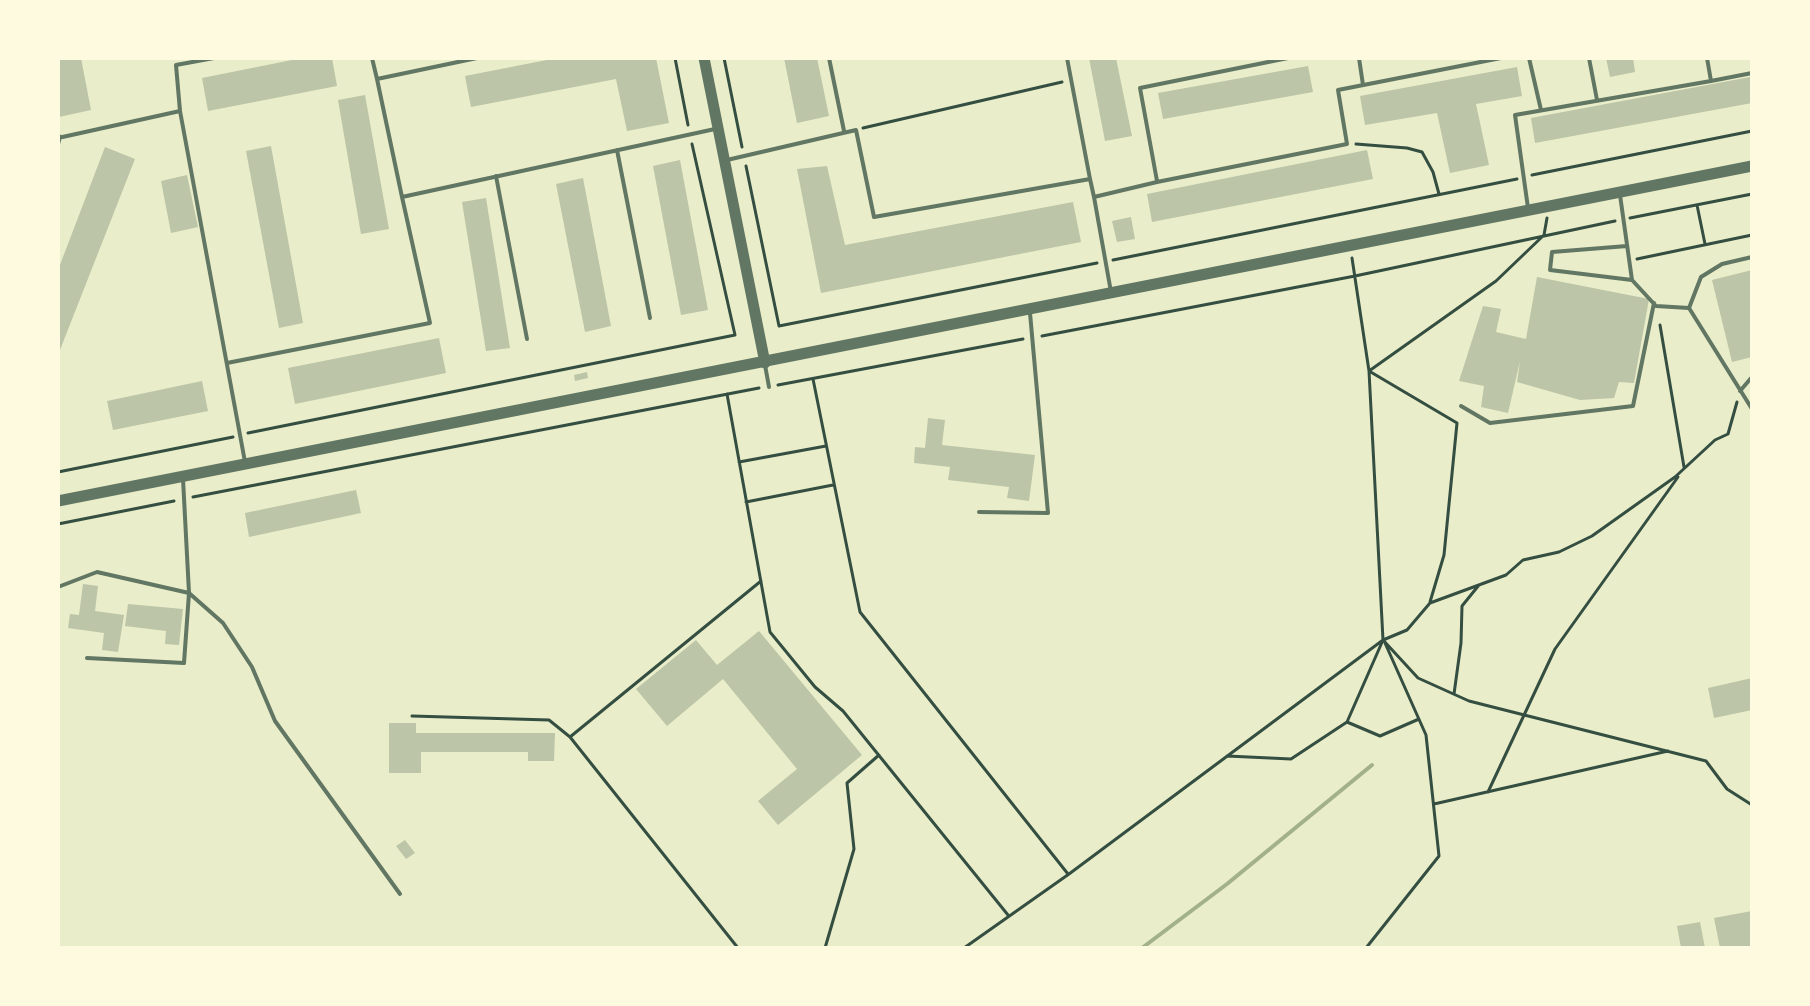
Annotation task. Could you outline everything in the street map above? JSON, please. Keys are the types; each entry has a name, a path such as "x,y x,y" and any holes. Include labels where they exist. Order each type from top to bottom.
{"street":[{"path":"704,58 765,363"},
{"path":"58,501 1752,166"}],"lane":[{"path":"214,58 189,60 176,65 180,111 246,465"},
{"path":"227,363 430,323 372,58"},
{"path":"377,79 477,58"},
{"path":"829,58 844,131"},
{"path":"1067,58 1112,294"},
{"path":"1157,182 1140,88 1288,58"},
{"path":"1359,58 1363,85"},
{"path":"1094,197 1347,144 1338,90 1501,58"},
{"path":"1529,58 1541,110"},
{"path":"1589,58 1597,100"},
{"path":"1707,58 1711,81"},
{"path":"1529,211 1515,115 1752,73"},
{"path":"58,144 59,137 180,111"},
{"path":"402,197 718,128"},
{"path":"724,160 856,130 874,217 1090,179"},
{"path":"617,150 650,318"},
{"path":"496,176 527,339"},
{"path":"1620,193 1632,280 1655,304 1689,308"},
{"path":"1627,246 1552,252 1550,270 1632,280"},
{"path":"1689,308 1701,277 1722,264 1752,257"},
{"path":"1461,406 1490,423 1633,406 1655,304"},
{"path":"1689,308 1752,409"},
{"path":"979,512 1048,513 1030,310"},
{"path":"765,363 769,387"},
{"path":"1740,391 1752,377"},
{"path":"87,658 184,663 189,593 183,477"},
{"path":"58,587 97,572 189,593 223,623 252,667 275,721 400,894"}],"path":[{"path":"58,472 735,335 675,58"},
{"path":"724,58 779,326 1752,131"},
{"path":"856,130 1071,80"},
{"path":"1347,144 1422,152 1433,172 1439,194"},
{"path":"1069,874 860,612 813,379 1355,276 1752,194"},
{"path":"1697,205 1705,244"},
{"path":"1369,371 1496,281 1544,235 1550,206"},
{"path":"1629,261 1752,235"},
{"path":"1350,246 1369,371 1383,640 1426,735 1439,856 1366,948"},
{"path":"1488,792 1555,649 1684,469 1655,304"},
{"path":"964,948 1069,874 1383,640 1407,630 1430,603 1444,555 1457,423 1369,371"},
{"path":"1430,603 1506,575 1523,560 1559,552 1592,536 1684,469 1715,440 1728,434 1740,391"},
{"path":"58,524 727,394 770,632 815,687 843,711 1009,916"},
{"path":"739,462 826,446"},
{"path":"746,502 834,485"},
{"path":"570,737 761,581"},
{"path":"1454,694 1462,606 1480,584"},
{"path":"1383,640 1418,678 1469,701 1706,761 1727,789 1752,805"},
{"path":"1227,756 1291,759 1347,722 1383,640"},
{"path":"412,716 549,720 570,737 738,948"},
{"path":"1347,722 1380,736 1419,719"},
{"path":"1434,804 1669,751"},
{"path":"825,948 854,849 847,783 879,755"}],"building":[{"path":"58,58 81,58 91,110 59,117"},
{"path":"302,58 332,58 337,86 208,111 202,78"},
{"path":"557,58 656,58 669,123 627,131 616,79 471,107 465,76"},
{"path":"784,58 817,58 829,116 797,123"},
{"path":"1089,58 1116,58 1132,136 1105,141"},
{"path":"1606,58 1633,58 1635,72 1610,77"},
{"path":"1308,66 1313,92 1163,119 1158,93"},
{"path":"1517,67 1522,96 1476,104 1489,165 1450,173 1437,113 1365,125 1360,96"},
{"path":"1750,77 1752,103 1535,143 1531,118"},
{"path":"365,95 389,229 361,234 338,100"},
{"path":"271,146 303,323 279,328 246,151"},
{"path":"105,147 135,159 58,355 58,270"},
{"path":"1367,150 1373,179 1152,222 1147,194"},
{"path":"680,160 708,310 681,315 653,166"},
{"path":"827,166 845,245 1073,202 1081,242 821,293 797,169"},
{"path":"187,175 198,227 171,233 161,181"},
{"path":"583,178 611,326 585,332 556,184"},
{"path":"486,198 510,348 486,351 462,202"},
{"path":"1131,217 1135,239 1117,242 1112,221"},
{"path":"1752,270 1752,357 1732,362 1712,280"},
{"path":"1537,277 1649,299 1634,383 1619,382 1614,398 1580,400 1517,382 1520,361 1508,413 1481,407 1484,386 1459,381 1483,306 1501,309 1496,332 1526,339"},
{"path":"439,338 446,373 295,404 288,368"},
{"path":"587,372 588,378 575,381 574,375"},
{"path":"202,381 208,411 113,430 107,401"},
{"path":"928,418 945,420 942,445 1035,455 1029,501 1007,498 1009,487 948,480 950,467 914,463 915,447 925,448"},
{"path":"356,490 361,513 249,537 245,513"},
{"path":"83,584 98,586 95,611 124,615 118,652 102,650 104,633 68,628 70,614 79,615"},
{"path":"128,604 183,609 179,645 165,644 166,631 125,626"},
{"path":"759,631 862,755 778,825 758,801 797,769 723,679 667,726 636,689 696,640 717,665"},
{"path":"1752,678 1752,710 1714,718 1708,688"},
{"path":"389,723 416,723 416,733 555,733 554,761 528,761 528,752 421,752 421,773 389,773"},
{"path":"405,840 415,853 406,859 396,846"},
{"path":"1752,911 1752,948 1720,948 1714,918"},
{"path":"1700,922 1705,948 1681,948 1677,926"}],"waterway":[{"path":"1142,948 1227,884 1372,765"}]}
